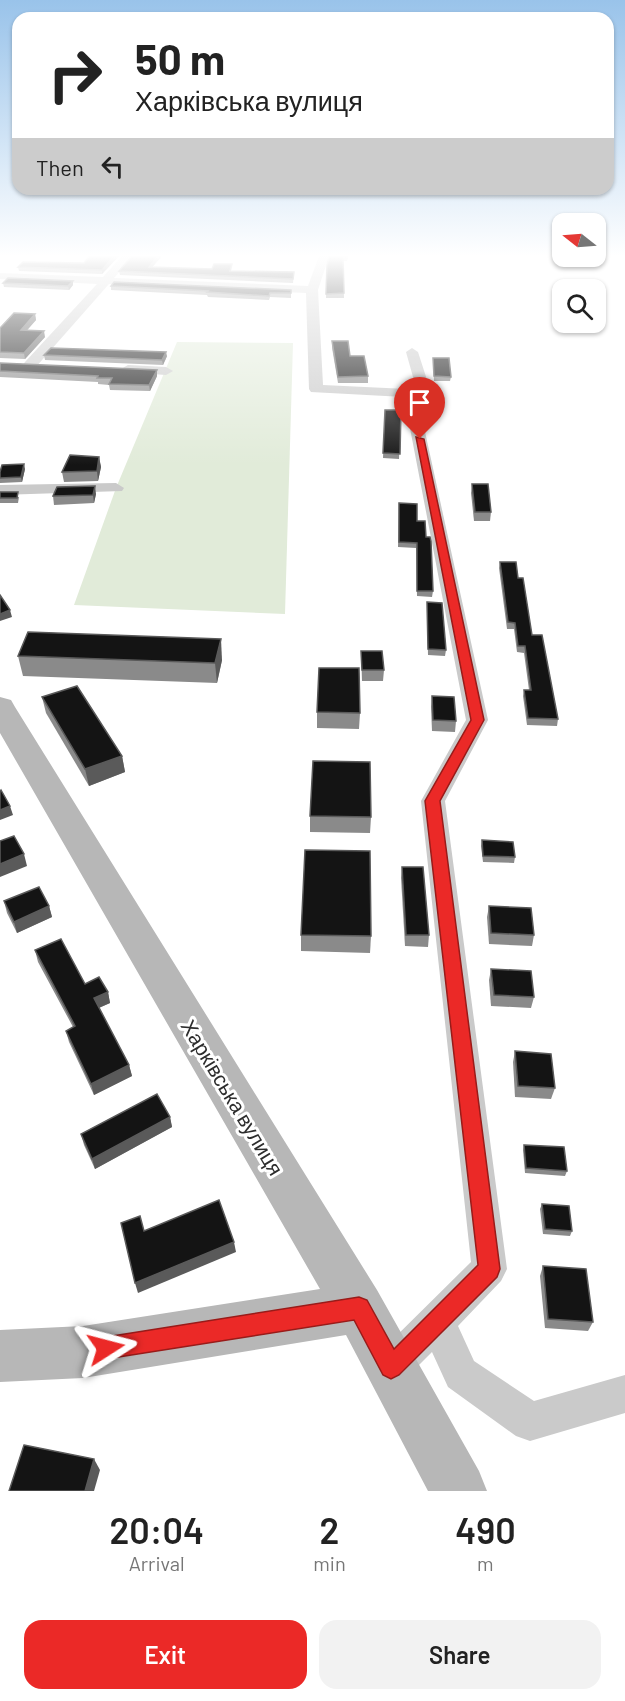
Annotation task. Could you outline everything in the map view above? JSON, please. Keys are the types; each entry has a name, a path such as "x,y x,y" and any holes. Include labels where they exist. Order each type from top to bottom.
{"street":[{"path":"53,366 25,364 63,326"},
{"path":"313,326 316,389 410,393 423,387 412,352"},
{"path":"109,369 166,371"},
{"path":"391,1367 489,1269 433,801 477,720 410,393"},
{"path":"0,490 117,488"},
{"name":"Харківська вулиця","path":"0,707 359,1308 459,1491"},
{"path":"0,1356 83,1352 359,1308"},
{"path":"437,1323 461,1374 530,1422 625,1394"}],"green space":[{"path":"177,342 293,343 285,614 74,605 116,488"}],"building":[{"path":"2,326 25,326 21,330 44,331 24,353 0,352 0,328"},
{"path":"332,341 348,341 350,356 364,356 368,376 338,377"},
{"path":"51,348 166,352 162,360 44,355"},
{"path":"433,358 449,358 451,377 434,376"},
{"path":"0,363 157,370 149,385 109,384 112,378 0,371"},
{"path":"385,410 401,410 400,454 383,453"},
{"path":"70,455 99,457 97,471 62,472"},
{"path":"24,464 21,477 0,478 2,465"},
{"path":"472,484 488,484 491,512 475,512"},
{"path":"95,486 93,495 53,496 57,487"},
{"path":"0,492 18,492 17,498 0,498"},
{"path":"399,503 417,504 417,521 425,521 426,537 430,537 431,541 433,591 417,591 417,543 399,542"},
{"path":"500,562 516,562 518,578 523,578 532,635 542,635 558,719 528,718 524,690 531,690 525,646 518,646 515,623 508,622"},
{"path":"0,595 10,610 0,614"},
{"path":"427,602 442,603 446,650 428,649"},
{"path":"28,632 221,639 215,663 18,656"},
{"path":"361,651 382,651 384,670 362,670"},
{"path":"319,668 359,668 360,713 317,712"},
{"path":"77,686 122,756 85,769 42,697"},
{"path":"432,696 454,697 456,721 433,720"},
{"path":"313,761 370,762 371,817 310,816"},
{"path":"0,791 10,806 0,810"},
{"path":"14,836 24,854 0,864 0,841"},
{"path":"482,840 513,842 515,857 483,856"},
{"path":"305,850 370,851 371,936 301,935"},
{"path":"402,867 423,867 429,935 406,935"},
{"path":"39,887 49,906 14,922 4,901"},
{"path":"489,906 531,908 534,935 491,933"},
{"path":"61,939 85,984 99,977 108,992 94,998 129,1065 91,1084 66,1031 75,1026 35,950"},
{"path":"491,969 531,971 534,997 494,995"},
{"path":"515,1051 551,1054 555,1088 518,1086"},
{"path":"157,1094 170,1117 92,1159 81,1134"},
{"path":"524,1145 564,1147 567,1171 526,1168"},
{"path":"219,1200 234,1242 135,1283 121,1223 140,1216 144,1231"},
{"path":"542,1204 569,1206 572,1231 545,1229"},
{"path":"543,1266 586,1269 593,1322 548,1319"},
{"path":"24,1445 94,1459 85,1491 9,1491"}],"route":[{"path":"106,1348 359,1308 391,1367 489,1269 433,801 477,720 420,439"}]}
